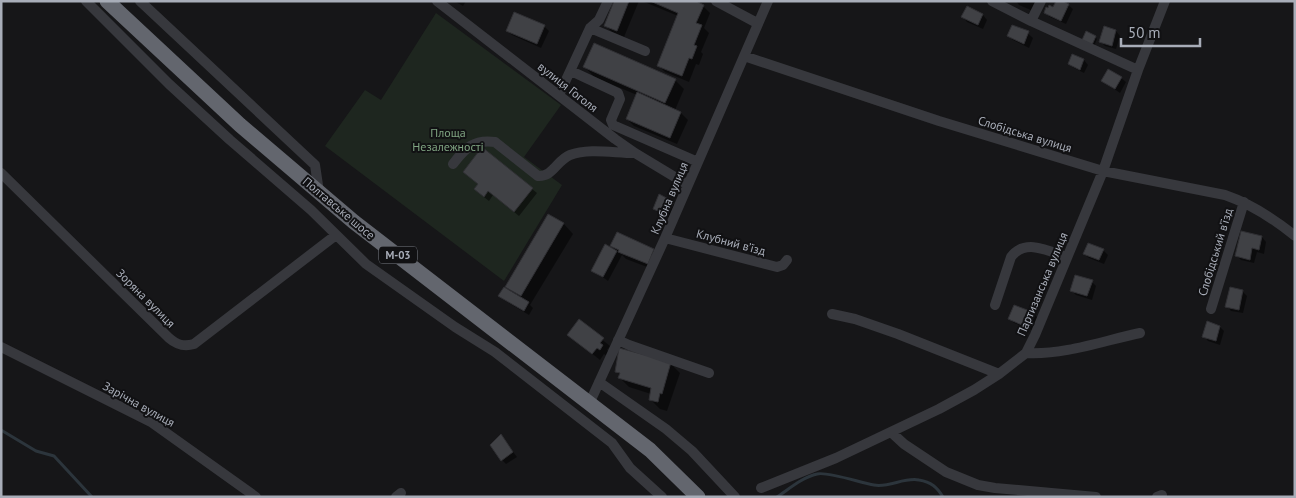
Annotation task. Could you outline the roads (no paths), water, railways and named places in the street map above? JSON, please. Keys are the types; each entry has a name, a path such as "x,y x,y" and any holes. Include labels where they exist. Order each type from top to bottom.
{"highway":[{"name":"Полтавське шосе","path":"108,1 240,125 354,222 590,402 650,450 698,497"}],"street":[{"path":"86,1 169,84 311,210 366,264 455,328 494,352 612,443 630,468 662,497"},
{"path":"140,1 315,165 319,192"},
{"name":"вулиця Гоголя","path":"437,1 635,154 688,185"},
{"path":"559,95 590,28 599,20 608,1"},
{"path":"716,1 757,23"},
{"name":"Клубна вулиця","path":"590,402 665,238 768,1"},
{"path":"992,1 1031,22 1138,70"},
{"path":"1031,22 1041,1"},
{"name":"Партизанська вулиця","path":"761,488 836,458 940,409 999,374 1026,353 1103,170 1138,70 1165,1"},
{"path":"590,28 645,51"},
{"name":"Слобідська вулиця","path":"744,56 939,120 1103,170 1225,195 1244,202 1274,219 1295,236"},
{"path":"571,71 618,93 620,99 610,120 614,126 698,162"},
{"path":"453,164 463,150 480,142 487,141 495,142 538,176 550,174 564,158 571,155 597,152 635,154"},
{"name":"Зоряна вулиця","path":"1,173 169,338 182,345 194,344 336,235"},
{"name":"Слобідський в’їзд","path":"1211,309 1244,202"},
{"name":"Клубний в’їзд","path":"665,238 777,267 783,265 787,260"},
{"path":"995,305 1014,253 1033,246 1066,257"},
{"path":"832,314 855,319 898,334 999,374"},
{"path":"1026,353 1039,354 1082,348 1102,340 1140,333"},
{"path":"618,340 709,373"},
{"name":"Зарічна вулиця","path":"1,347 151,422 256,497"},
{"path":"599,382 666,429 692,451 735,497"},
{"path":"891,432 904,444 946,472 978,485 1096,497"}],"waterway":[{"path":"1,430 36,451 54,456 92,497"},
{"path":"777,497 796,484 817,474 836,476 880,486 913,479 919,480 933,486 943,497"}],"park label":[{"name":"Площа Незалежності","path":"448,139"}]}
